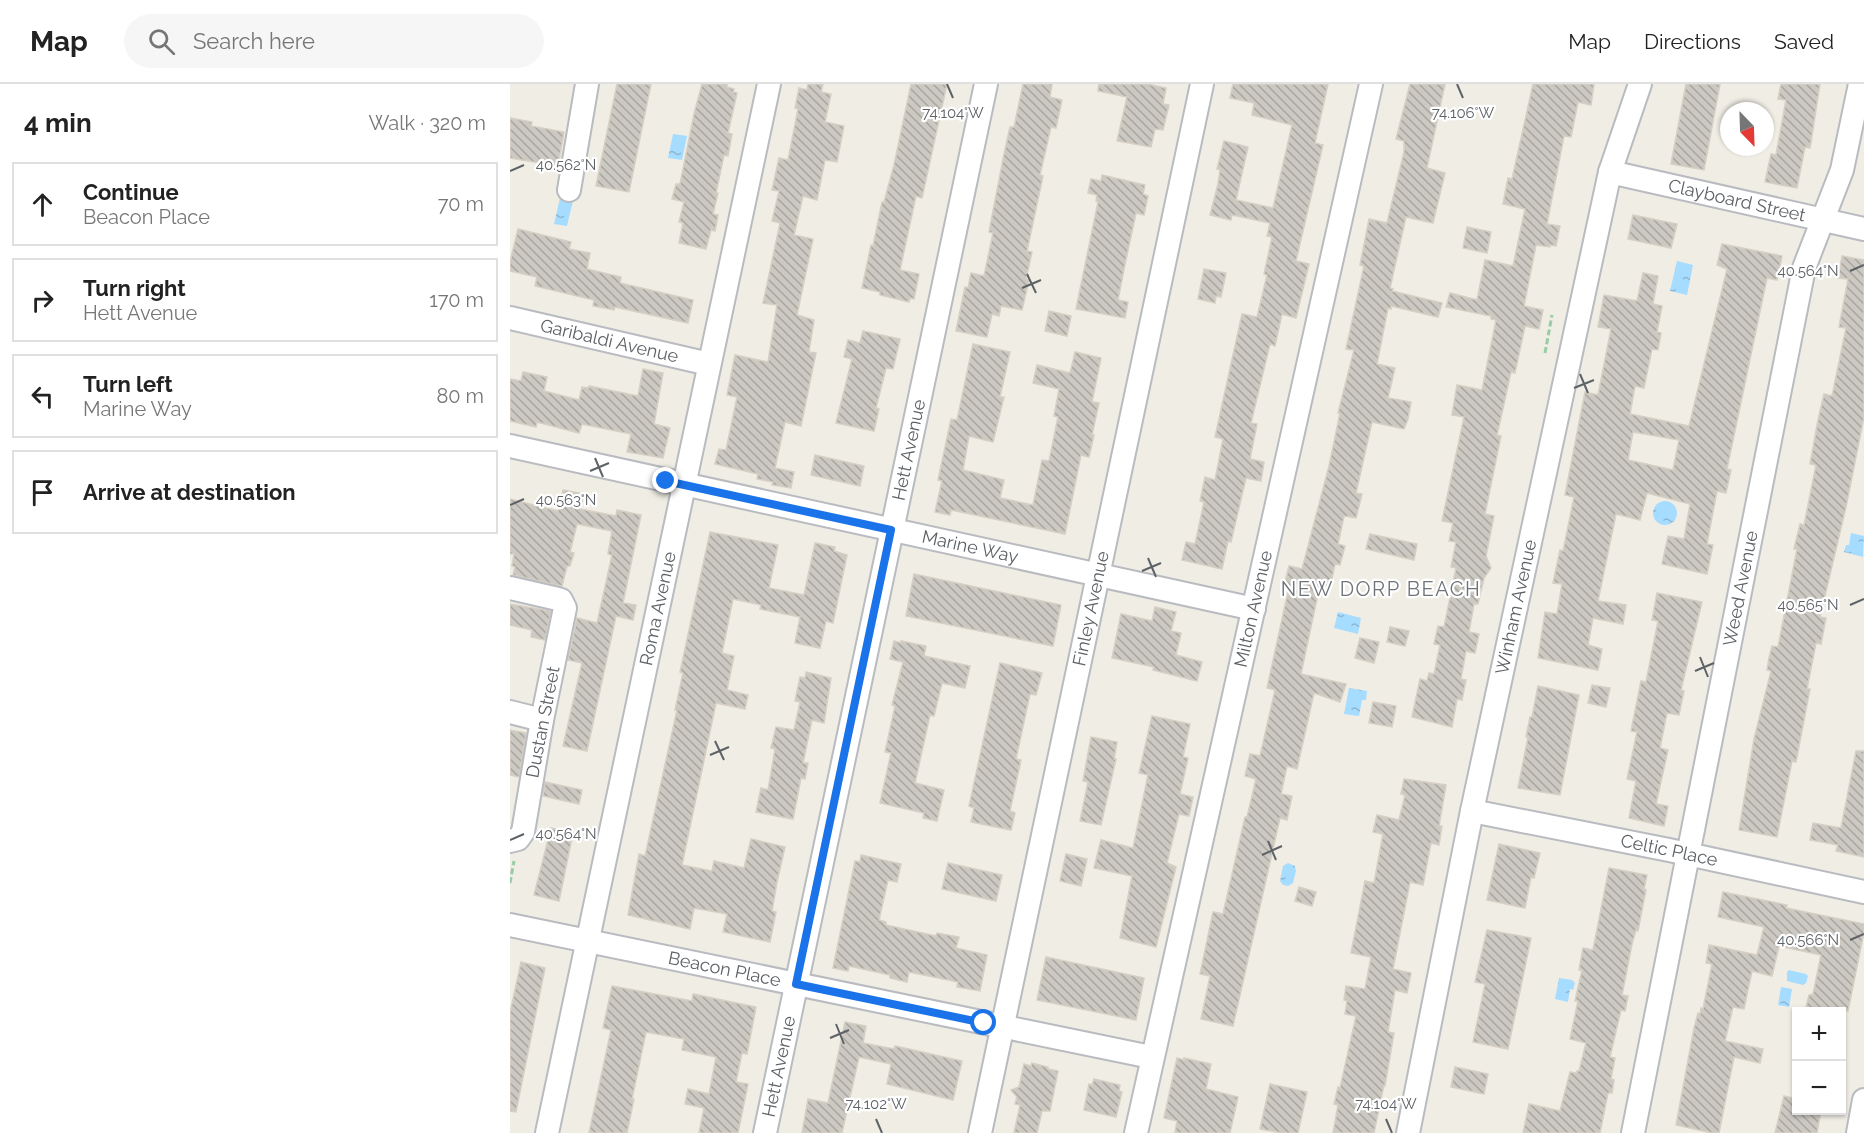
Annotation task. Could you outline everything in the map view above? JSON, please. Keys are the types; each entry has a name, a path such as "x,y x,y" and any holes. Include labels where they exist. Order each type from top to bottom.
{"street":[{"path":"569,190 587,84"},
{"name":"Roma Avenue","path":"547,1133 769,84"},
{"name":"Hett Avenue","path":"765,1133 986,84"},
{"name":"Finley Avenue","path":"980,1133 1202,84"},
{"name":"Milton Avenue","path":"1136,1133 1151,1057 1371,84"},
{"name":"Winham Avenue","path":"1408,1133 1472,811 1610,172 1640,84"},
{"name":"Weed Avenue","path":"1633,1133 1804,268 1842,170 1860,84"},
{"name":"Clayboard Street","path":"1610,172 1864,229"},
{"name":"Garibaldi Avenue","path":"510,318 709,364"},
{"name":"Marine Way","path":"510,446 1098,577 1254,609"},
{"name":"Dustan Street","path":"510,588 558,599 564,604 565,614 542,720 523,832 514,847"},
{"path":"510,712 542,720"},
{"name":"Celtic Place","path":"1472,811 1864,892"},
{"name":"Beacon Place","path":"510,925 1151,1057"},
{"path":"1858,1133 1864,1100"}],"path":[{"path":"1545,353 1552,315"},
{"path":"510,883 514,847"}],"water":[{"path":"673,134 687,136 682,160 668,158"},
{"path":"560,198 573,200 567,226 554,224"},
{"path":"1677,261 1693,265 1687,295 1670,291"},
{"path":"1665,501 1673,505 1677,513 1673,521 1665,525 1657,521 1653,513 1657,505"},
{"path":"1851,533 1864,536 1863,557 1844,552 1846,545 1849,545"},
{"path":"1338,612 1361,618 1358,634 1334,628"},
{"path":"1349,688 1367,691 1366,700 1362,700 1359,716 1344,714"},
{"path":"1288,863 1295,866 1296,871 1293,883 1288,886 1283,885 1280,881 1283,866"},
{"path":"1789,970 1806,974 1808,976 1806,983 1803,985 1787,981"},
{"path":"1559,978 1572,980 1575,983 1573,990 1570,989 1568,1002 1555,999"},
{"path":"1781,987 1792,989 1789,1007 1778,1005"}],"building":[{"path":"617,84 651,84 629,192 596,186"},
{"path":"702,84 727,84 727,87 734,89 733,92 737,93 728,133 732,134 728,156 724,155 716,193 718,193 713,214 718,215 715,231 711,230 706,249 679,243 683,223 679,222 684,202 672,199 676,184 680,184"},
{"path":"808,84 823,84 821,92 831,94 825,122 844,126 837,162 825,160 817,200 803,196 794,235 813,239 797,315 814,320 809,352 816,353 801,426 785,422 775,468 794,472 791,488 772,485 773,482 757,479 758,474 715,464 719,449 726,450 737,397 727,395 735,355 768,362 777,305 763,303 780,223 772,221 779,191 772,190 779,158 788,160 798,109 795,108 799,88 807,90"},
{"path":"911,84 947,84 922,198 916,196 900,270 919,274 914,299 910,298 909,302 862,288 882,202 884,202 894,165"},
{"path":"1023,84 1052,84 1050,97 1062,100 1056,128 1051,127 1040,175 1043,176 1027,251 1032,252 1026,279 1029,280 1022,310 1001,306 999,316 992,314 987,337 956,331 965,287 968,288 971,273 984,276 993,233 989,232 1004,154 1010,127 1014,127"},
{"path":"1099,84 1147,84 1166,88 1163,104 1169,105 1163,130 1155,129 1151,147 1117,141 1127,97 1098,91"},
{"path":"1233,84 1328,84 1315,143 1323,145 1296,261 1309,264 1296,318 1282,314 1275,346 1270,344 1251,423 1257,424 1250,459 1264,462 1261,481 1246,478 1231,542 1228,541 1222,569 1182,560 1186,542 1195,544 1204,502 1200,501 1205,477 1215,480 1223,439 1215,437 1242,314 1257,317 1267,275 1264,274 1272,237 1267,236 1270,223 1232,215 1231,220 1210,215 1218,184 1220,170 1217,169 1224,141 1248,147 1236,200 1273,208 1292,125 1252,115 1254,103 1230,98"},
{"path":"1410,84 1445,84 1427,168 1445,173 1433,223 1406,217 1390,288 1393,289 1392,291 1442,303 1438,317 1391,306 1391,309 1388,308 1377,364 1395,368 1388,398 1411,402 1408,419 1404,429 1372,422 1356,493 1362,494 1356,518 1344,516 1338,544 1345,546 1340,565 1335,564 1330,588 1323,586 1321,594 1318,594 1301,674 1346,684 1340,702 1314,693 1297,769 1287,766 1281,794 1292,796 1287,820 1280,818 1233,1026 1201,1019 1210,976 1200,974 1213,912 1223,914 1256,779 1245,776 1250,754 1260,756 1275,690 1267,688 1289,587 1284,586 1289,566 1302,569 1329,466 1340,413 1338,413 1354,350 1346,349 1364,266 1360,265 1369,219 1387,223 1404,152 1404,141 1396,139"},
{"path":"1533,84 1594,84 1591,105 1578,102 1571,137 1564,136 1547,224 1560,226 1556,246 1536,245 1524,306 1543,310 1539,329 1525,326 1515,373 1511,372 1497,435 1501,436 1485,514 1494,516 1486,556 1491,568 1484,578 1478,604 1474,604 1469,632 1479,634 1475,653 1466,651 1461,679 1466,680 1462,700 1457,699 1452,727 1412,717 1420,679 1427,681 1429,673 1434,674 1440,645 1434,644 1438,626 1444,627 1456,568 1451,567 1456,542 1449,541 1453,523 1442,521 1464,417 1452,415 1457,385 1482,390 1496,320 1491,319 1491,316 1446,307 1450,293 1477,300 1485,260 1513,266 1525,209 1503,204 1508,178 1512,179"},
{"path":"1686,84 1720,84 1704,170 1671,164"},
{"path":"1781,84 1820,84 1810,148 1805,147 1797,188 1765,182 1771,156 1776,155 1786,100 1778,99"},
{"path":"510,118 532,122 531,126 564,132 558,166 510,158"},
{"path":"1102,175 1145,185 1143,194 1148,196 1144,215 1136,213 1118,300 1128,302 1125,318 1076,309 1098,202 1096,201 1097,195 1088,193 1091,179 1101,181"},
{"path":"1633,215 1677,224 1671,248 1628,239"},
{"path":"1467,227 1491,232 1487,253 1463,248"},
{"path":"518,229 571,242 569,249 590,253 587,269 621,277 620,283 693,300 688,323 615,307 614,310 593,306 594,300 535,286 537,277 510,271"},
{"path":"1722,244 1782,256 1777,280 1767,278 1727,469 1731,470 1726,493 1717,491 1707,544 1713,545 1707,574 1662,564 1668,536 1684,539 1690,504 1647,493 1640,520 1616,514 1598,601 1626,605 1623,624 1593,618 1588,645 1602,649 1598,670 1538,658 1545,612 1557,614 1562,584 1553,583 1560,550 1563,551 1574,497 1565,495 1585,392 1598,395 1611,329 1598,327 1604,295 1637,301 1643,273 1658,276 1653,304 1662,306 1657,332 1661,333 1658,350 1652,349 1644,388 1635,386 1630,414 1689,426 1727,269 1717,265","holes":["1633,432 1679,440 1673,470 1628,460"]},
{"path":"1842,256 1864,260 1864,417 1820,617 1826,618 1821,644 1816,643 1796,762 1792,761 1777,837 1739,830 1754,739 1771,671 1767,670 1769,658 1772,646 1778,647 1797,549 1794,549 1800,524 1804,525 1816,465 1810,464 1818,420 1824,394 1832,396 1846,328 1839,327 1848,279 1838,278"},
{"path":"1204,269 1226,273 1221,297 1216,296 1215,303 1198,299"},
{"path":"1049,311 1071,316 1067,336 1045,331"},
{"path":"863,331 900,339 893,369 886,368 876,408 879,409 874,431 836,423 852,359 844,357 848,340 860,343"},
{"path":"973,344 1010,352 1000,397 1004,397 993,442 969,436 963,470 1004,480 1000,498 1033,505 1042,460 1049,461 1058,417 1054,416 1059,389 1033,383 1037,365 1070,373 1075,352 1101,358 1092,402 1099,403 1092,435 1094,435 1089,457 1081,455 1065,534 951,510 950,515 935,512 942,481 938,480 951,419 957,420"},
{"path":"643,369 663,373 654,424 670,428 663,458 627,452 631,434 582,424 579,433 537,422 536,427 510,421 510,379 521,381 523,372 547,377 544,391 579,400 582,387 589,388 589,386 638,396"},
{"path":"815,455 864,466 860,486 811,475"},
{"path":"563,490 584,494 580,509 616,516 617,510 641,515 623,603 636,605 633,620 616,616 587,751 563,746 582,663 568,660 577,618 597,623 612,555 608,554 612,531 577,524 570,552 574,553 570,566 567,566 562,586 513,575 514,554 510,554 510,499 558,511"},
{"path":"710,532 778,545 769,588 804,595 815,543 835,547 834,551 847,555 833,623 826,621 820,648 795,643 800,617 760,609 761,605 733,599 722,653 734,656 727,690 748,695 745,709 716,703 682,865 712,871 714,861 744,868 751,839 785,847 772,911 776,912 770,942 723,932 727,914 694,908 690,929 628,915 639,854 645,856 677,710 675,710 683,673 680,672"},
{"path":"1370,534 1417,544 1414,560 1366,549"},
{"path":"914,574 1061,605 1053,646 906,616"},
{"path":"1657,593 1702,602 1681,690 1684,691 1679,715 1667,713 1660,748 1668,750 1656,804 1668,806 1664,826 1629,818 1636,781 1627,779 1637,732 1631,731 1641,681 1646,682 1658,621 1652,620"},
{"path":"510,604 551,611 545,640 531,637 532,630 510,625"},
{"path":"1155,607 1176,612 1171,631 1181,633 1176,655 1202,662 1197,681 1153,670 1154,667 1112,658 1121,614 1152,621"},
{"path":"1390,627 1409,631 1405,646 1387,642"},
{"path":"1360,638 1379,642 1374,663 1355,658"},
{"path":"894,641 926,646 924,656 970,666 965,688 942,683 934,716 930,715 915,783 944,790 937,821 923,818 924,813 880,803 891,753 885,752 895,706 892,705 903,662 890,659"},
{"path":"1000,663 1042,673 1036,695 1030,694 1016,759 1021,760 1010,811 1015,813 1011,830 971,822 974,808 969,806"},
{"path":"806,672 831,678 824,723 812,720 803,763 808,763 805,779 801,778 793,819 756,812 761,788 768,790 775,749 771,748 776,727 794,730 800,702 795,701 800,677 805,678"},
{"path":"1592,685 1610,688 1606,707 1588,703"},
{"path":"1538,686 1579,695 1560,795 1518,788 1528,737 1526,737"},
{"path":"1373,702 1396,706 1392,727 1369,723"},
{"path":"1152,716 1190,724 1183,757 1188,758 1180,794 1193,797 1189,816 1179,814 1167,863 1176,867 1156,947 1120,938 1132,876 1094,868 1101,840 1133,848 1148,775 1139,773"},
{"path":"510,730 526,733 519,777 510,775"},
{"path":"1091,737 1117,742 1114,759 1116,759 1101,825 1080,821 1088,782 1083,781"},
{"path":"1856,751 1864,751 1864,857 1836,851 1838,845 1810,840 1813,823 1841,828"},
{"path":"1404,779 1446,785 1439,826 1442,826 1439,845 1431,843 1423,885 1410,882 1393,969 1411,973 1407,993 1395,990 1388,1032 1394,1033 1374,1133 1333,1133 1338,1105 1334,1104 1338,1087 1340,1088 1356,1016 1345,1014 1346,986 1365,989 1371,957 1351,953 1365,881 1374,883 1383,834 1373,832 1377,815 1399,820 1405,795 1401,794"},
{"path":"545,782 582,790 579,804 543,796"},
{"path":"551,828 573,833 559,901 534,895"},
{"path":"1499,844 1540,853 1534,878 1531,877 1525,908 1487,900"},
{"path":"1066,854 1087,859 1081,886 1060,881"},
{"path":"861,855 901,864 897,882 888,880 879,920 886,922 886,925 936,936 937,933 959,937 956,948 987,955 980,991 957,987 958,982 909,972 907,982 890,978 890,975 849,966 848,971 833,968 855,861 860,862"},
{"path":"948,863 1002,875 996,901 942,889"},
{"path":"1609,868 1647,875 1638,931 1636,930 1632,944 1622,995 1628,996 1625,1011 1621,1010 1610,1057 1615,1058 1611,1079 1614,1080 1612,1093 1608,1093 1600,1133 1523,1133 1529,1104 1560,1111 1570,1072 1579,1071 1586,1043 1570,1039 1578,1001 1575,1001 1582,970 1579,970 1583,948 1593,950"},
{"path":"1299,887 1316,892 1312,906 1295,901"},
{"path":"1723,892 1864,924 1864,932 1848,1011 1846,1007 1806,1007 1809,995 1813,994 1821,955 1779,946 1772,976 1752,971 1744,1009 1733,1007 1725,1041 1763,1049 1760,1063 1734,1057 1719,1133 1712,1133 1676,1125 1694,1028 1698,1013 1700,1014 1701,1008 1703,1009 1712,964 1706,963 1709,945 1757,955 1764,927 1718,917"},
{"path":"1487,930 1531,938 1508,1049 1473,1042 1485,984 1475,982"},
{"path":"1046,957 1144,978 1136,1020 1037,1000"},
{"path":"521,962 545,968 516,1112 510,1111 510,1013"},
{"path":"612,986 692,1001 693,994 756,1007 747,1054 742,1053 736,1082 748,1084 738,1133 699,1133 704,1108 685,1104 688,1089 709,1094 716,1057 682,1050 684,1039 646,1032 627,1133 589,1133 611,1030 603,1028"},
{"path":"845,1022 866,1026 863,1043 894,1049 895,1046 962,1061 953,1100 887,1084 891,1064 859,1057 842,1133 802,1133 808,1099 828,1103"},
{"path":"1177,1058 1211,1064 1206,1089 1238,1097 1230,1133 1175,1133 1177,1121 1164,1118"},
{"path":"1032,1063 1058,1071 1050,1111 1042,1111 1037,1133 1014,1133 1020,1105 1015,1104 1017,1097 1011,1090 1019,1087 1024,1064 1031,1066"},
{"path":"1455,1067 1488,1074 1484,1094 1451,1087"},
{"path":"1094,1079 1120,1085 1119,1091 1122,1092 1116,1117 1084,1110 1089,1084 1092,1085"},
{"path":"1270,1084 1307,1092 1298,1133 1260,1129"},
{"path":"1784,1096 1792,1098 1792,1115 1820,1115 1817,1133 1775,1133"}],"district":[{"name":"NEW DORP BEACH","path":"1381,589"}],"route":[{"path":"666,481 891,530 796,984 984,1023"}]}
